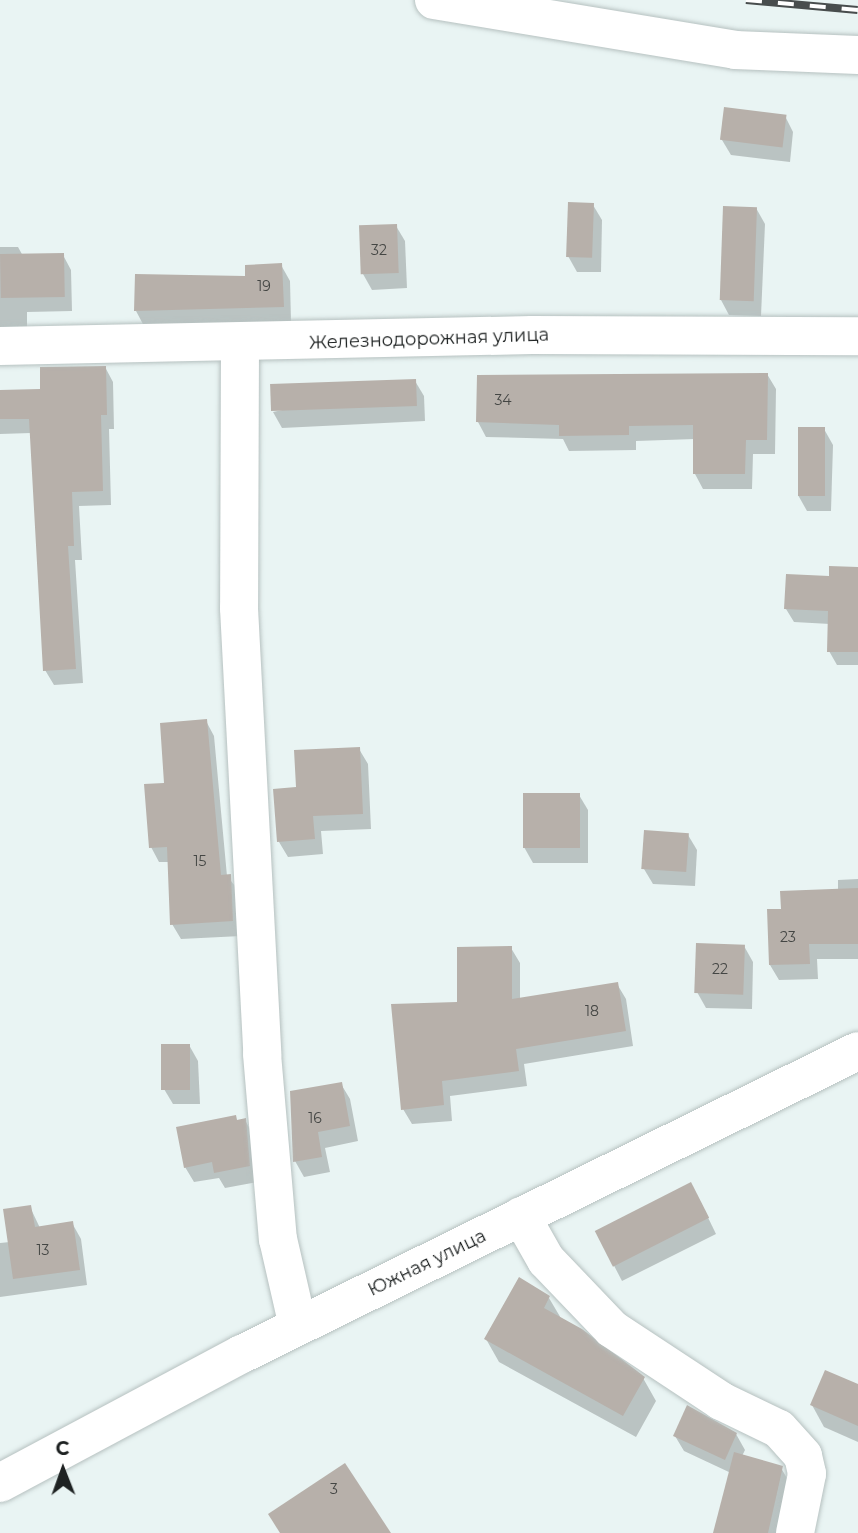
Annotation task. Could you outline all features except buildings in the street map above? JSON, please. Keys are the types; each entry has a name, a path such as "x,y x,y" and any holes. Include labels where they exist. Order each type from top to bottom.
{"street":[{"path":"434,0 735,50 858,55"},
{"name":"Железнодорожная улица","path":"0,346 240,344 532,335 858,336"},
{"path":"240,344 239,608 262,1054 278,1238 298,1326"},
{"name":"Южная улица","path":"0,1483 298,1326 858,1051"},
{"path":"521,1216 546,1260 612,1329 721,1401 779,1429 803,1456 807,1474 795,1533"}],"railway":[{"path":"746,0 858,10"}]}
